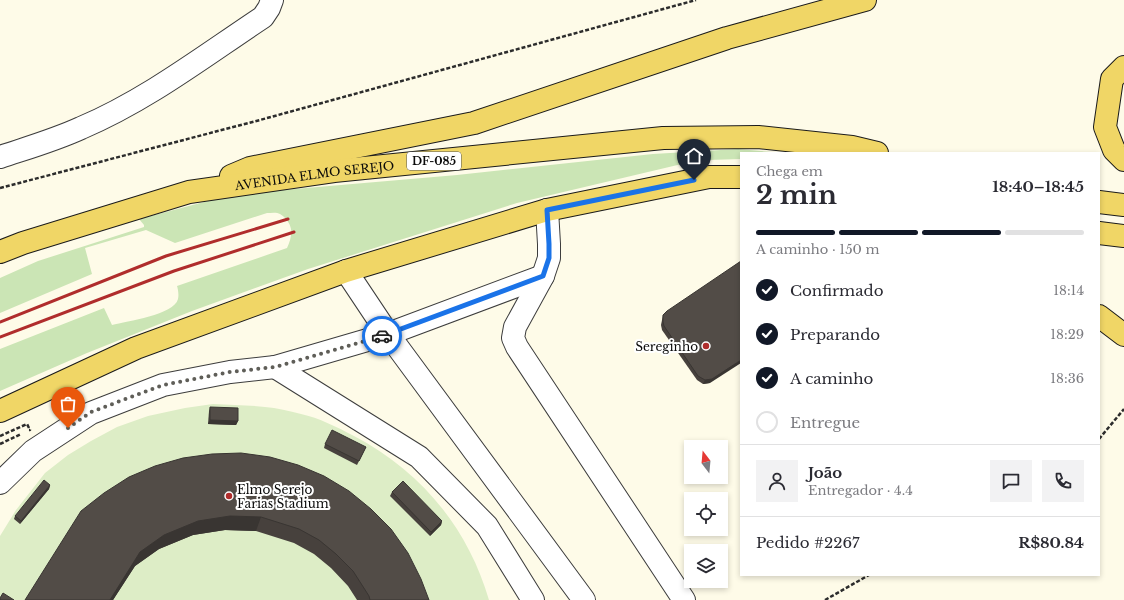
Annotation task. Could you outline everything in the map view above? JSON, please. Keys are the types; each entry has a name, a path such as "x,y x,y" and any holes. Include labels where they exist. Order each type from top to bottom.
{"main road":[{"path":"189,192 250,168 474,123 727,38 865,0"},
{"path":"1124,67 1112,79 1105,127 1114,150 1124,160"},
{"name":"AVENIDA ELMO SEREJO","path":"0,252 23,243 189,192 334,171 663,138 758,137 852,147 873,152"},
{"path":"0,411 136,348 346,271 547,210 709,178 740,177"},
{"path":"1100,202 1124,205"},
{"path":"1100,233 1124,236"},
{"path":"1100,317 1124,335"}],"lane":[{"path":"0,157 81,128 154,90 263,17 272,0"},
{"path":"547,210 549,258 543,276 515,327 513,338 516,347 684,600"},
{"path":"346,271 388,334 584,600"},
{"path":"0,483 33,451 91,412 163,385 230,372 275,367 388,334 543,276"},
{"path":"275,367 419,457 487,526 533,600"}],"path":[{"path":"0,188 260,120 696,0"},
{"path":"1100,438 1124,409"},
{"path":"0,436 27,424 30,430 0,444"},
{"path":"825,600 867,576"}],"green space":[{"path":"738,149 772,152 740,152 740,159 708,160 686,163 517,203 308,269 192,311 87,353 0,391 0,349 104,308 112,325 159,313 175,305 178,299 177,286 287,248 291,236 291,229 288,221 279,213 267,213 175,243 146,230 85,248 92,274 0,313 0,278 38,261 144,227 139,219 208,201 248,193 457,175 653,154"},
{"name":"Elmo Serejo Farias Stadium","path":"213,404 270,407 308,416 341,429 378,450 421,484 439,504 455,526 468,549 480,574 489,600 0,600 0,536 16,510 45,473 68,455 117,427 148,416"}],"building":[{"name":"Sereginho","path":"740,262 740,361 712,379 705,380 698,376 664,326 663,315"},
{"path":"210,407 238,408 238,421 210,420"},
{"path":"332,430 366,447 359,461 325,444"},
{"path":"241,453 270,457 298,465 324,476 349,491 371,509 391,529 408,553 421,579 429,600 370,600 353,571 319,540 299,529 261,517 230,516 198,521 164,535 140,552 110,600 25,600 81,511 104,493 129,477 155,466 183,458 212,454"},
{"path":"44,480 50,485 21,521 15,516"},
{"path":"403,481 442,521 431,532 392,492"},
{"path":"3,593 14,600 0,600"}],"railway":[{"path":"0,322 166,256 288,219"},
{"path":"0,337 174,271 294,232"}],"way so far":[{"path":"68,428 91,412 163,385 230,372 275,367 382,336"}],"place":[{"name":"Sereginho","path":"706,346"},
{"name":"Elmo Serejo Farias Stadium","path":"229,496"}],"route":[{"path":"382,336 543,276 549,258 547,210 694,180"}]}
